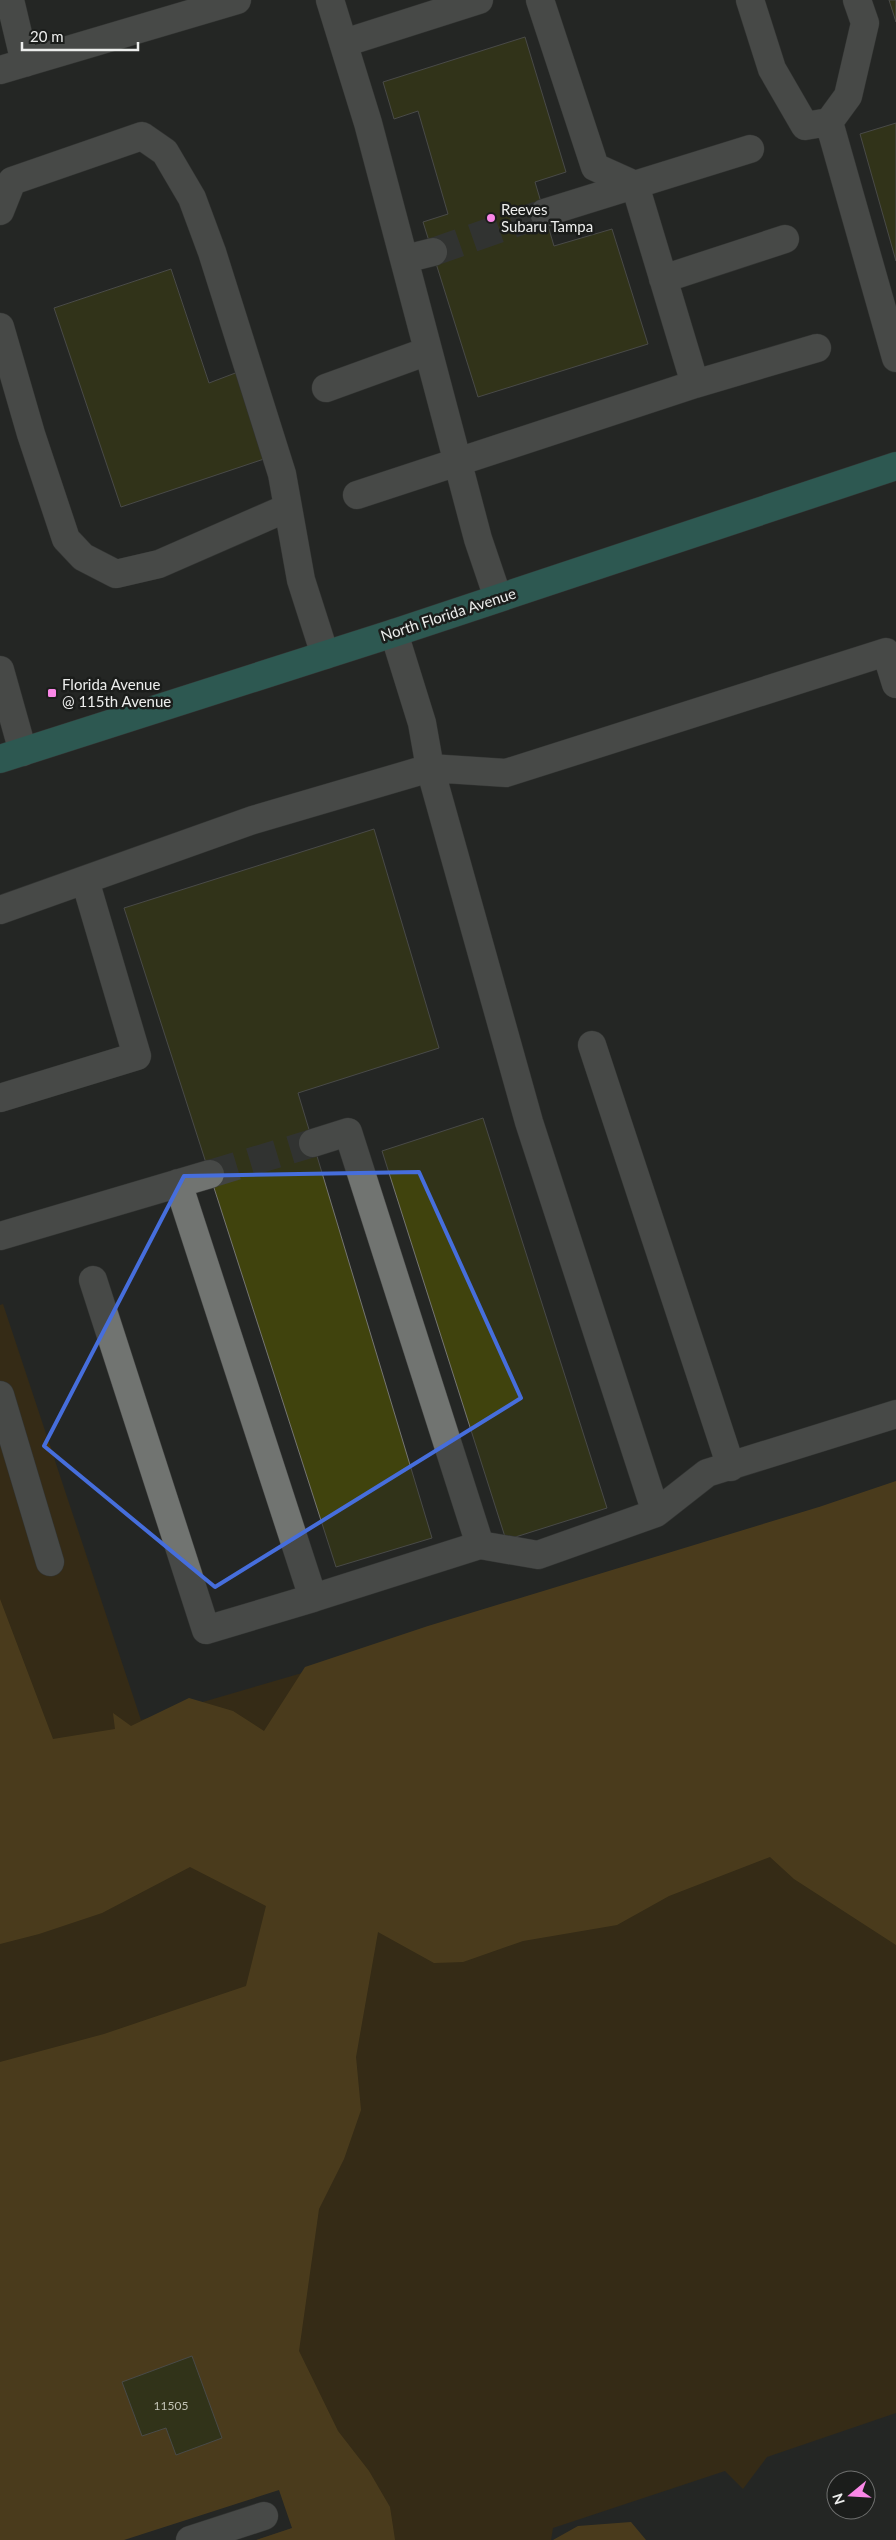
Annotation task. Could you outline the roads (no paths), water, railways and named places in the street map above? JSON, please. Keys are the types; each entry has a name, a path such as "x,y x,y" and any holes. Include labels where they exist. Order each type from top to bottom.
{"main road":[{"name":"North Florida Avenue","path":"12,756 896,466"}],"street":[{"path":"10,0 13,67 237,0"},
{"path":"330,0 368,123 478,538 498,598"},
{"path":"344,43 479,0"},
{"path":"540,0 594,167 635,185 695,384"},
{"path":"750,0 772,69 805,126 829,122 848,96 865,23 857,0"},
{"path":"829,122 894,343"},
{"path":"0,211 12,181 92,152 142,136 166,152 192,198 212,252 282,474 300,580 325,654"},
{"path":"544,213 750,149"},
{"path":"664,279 785,239"},
{"path":"405,259 433,252"},
{"path":"0,328 31,434 66,539 83,557 116,574 160,564 287,508"},
{"path":"357,495 457,460 695,384 817,348"},
{"path":"326,388 428,350"},
{"path":"394,632 422,723 430,768 529,1122 656,1513"},
{"path":"0,910 253,820 430,768 506,773 886,652 896,684"},
{"path":"0,670 12,756"},
{"path":"0,1098 137,1056 85,880"},
{"path":"592,1045 731,1467"},
{"path":"313,1143 348,1132 480,1545"},
{"path":"0,1236 210,1174"},
{"path":"178,1183 313,1598"},
{"path":"93,1280 206,1630 480,1545 538,1555 656,1513 707,1473 896,1414"},
{"path":"0,1395 50,1562"},
{"path":"190,2540 264,2516"}],"tunnel":[{"path":"433,252 544,213"},
{"path":"210,1174 313,1143"}],"place":[{"name":"Reeves Subaru Tampa","path":"491,218"},
{"name":"Florida Avenue @ 115th Avenue","path":"52,693"}]}
